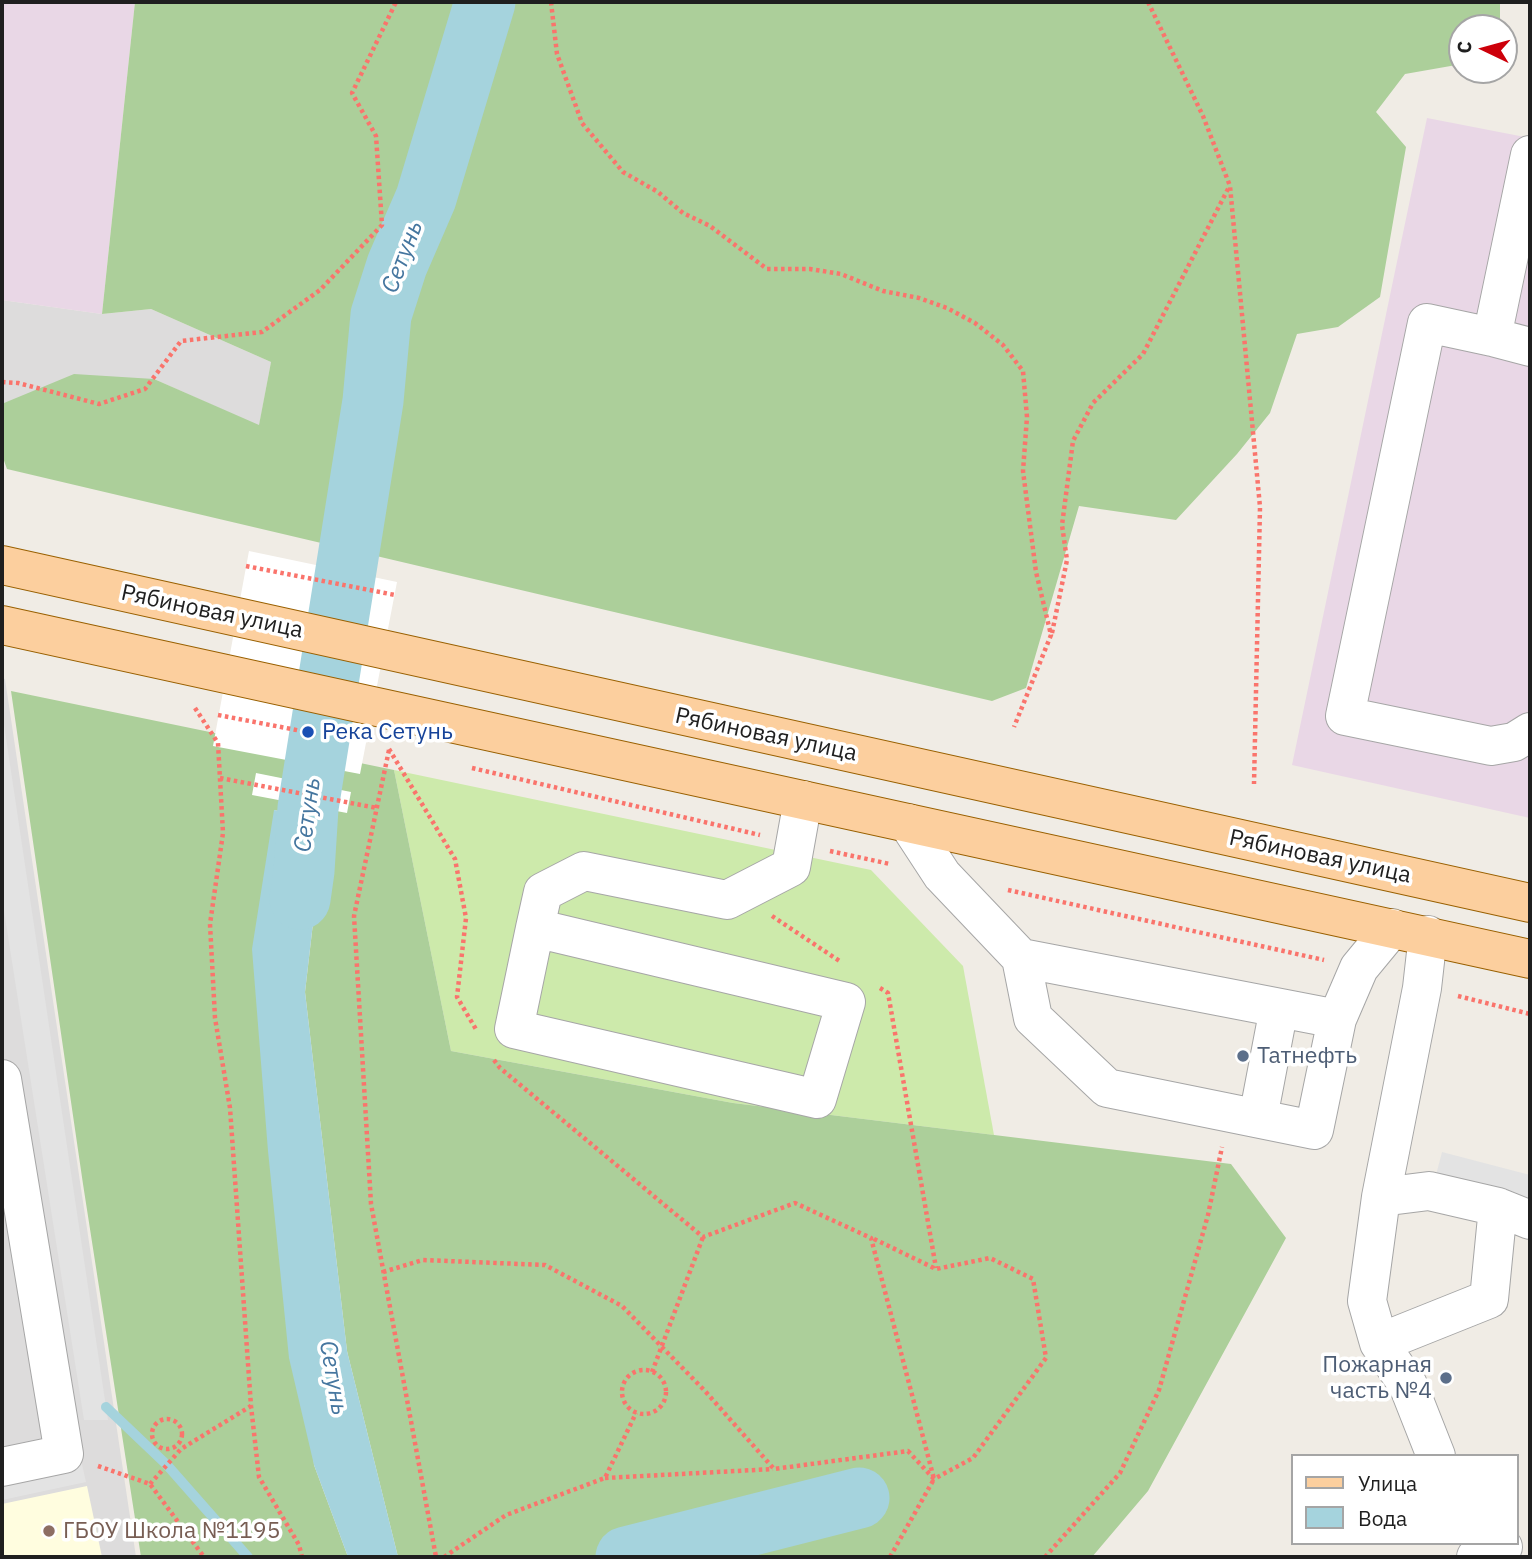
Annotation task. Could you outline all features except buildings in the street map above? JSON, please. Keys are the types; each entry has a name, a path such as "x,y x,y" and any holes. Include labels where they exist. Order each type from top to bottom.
{"main road":[{"name":"Рябиновая улица","path":"2,565 1530,903"},
{"path":"2,625 1529,960"}],"lane":[{"path":"1492,337 1530,155"},
{"path":"1530,348 1427,323 1345,716 1491,746 1514,742 1530,732"},
{"path":"535,928 846,1002 817,1099 514,1029 535,928 544,892 584,871 727,900 791,867 803,800"},
{"path":"908,823 942,875 1021,958 1033,1018 1107,1088 1314,1130 1337,1019 1359,968 1410,932 1422,988 1381,1196 1367,1301 1379,1343 1408,1385 1435,1454"},
{"path":"1021,958 1337,1019"},
{"path":"1244,1115 1279,1008"},
{"path":"2,1079 64,1454 2,1467"},
{"path":"1379,1343 1489,1299 1514,1214 1429,1191 1381,1196"}],"path":[{"path":"2,382 18,383 99,404 145,389 181,341 262,332 320,290 382,225 376,136 352,93 396,2"},
{"path":"551,2 557,54 582,123 623,172 658,192 683,214 710,226 766,269 810,269 841,274 883,291 919,298 947,307 975,323 1003,345 1023,371 1027,417 1023,471 1037,572 1051,635"},
{"path":"1148,2 1203,116 1230,186 1259,508 1254,784"},
{"path":"1014,727 1051,635 1067,560 1062,524 1073,441 1093,403 1143,354 1230,186"},
{"path":"246,566 395,595"},
{"path":"195,708 218,743 223,833 210,924 215,1018 230,1108 251,1406 259,1477 299,1545 302,1557"},
{"path":"218,715 319,734"},
{"path":"436,1557 371,1204 354,916 389,749 455,859 466,918 457,997 478,1033"},
{"path":"220,778 377,808"},
{"path":"740,894 842,962"},
{"path":"876,985 888,993 936,1269"},
{"path":"492,1056 500,1068 703,1237"},
{"path":"1045,1557 1120,1473 1159,1390 1208,1215 1244,1115"},
{"path":"652,1372 703,1237 795,1203 936,1269 990,1258 1033,1279 1046,1358 973,1458 934,1479 890,1557"},
{"path":"871,1238 934,1479"},
{"path":"383,1272 423,1260 545,1265 622,1306 705,1391 774,1469"},
{"path":"652,1372 663,1382 665,1397 662,1404 650,1413 636,1413 622,1398 623,1384 632,1373 652,1372"},
{"path":"150,1484 179,1447 182,1436 180,1426 172,1419 162,1419 154,1426 152,1437 157,1446 167,1450 179,1447 251,1406"},
{"path":"606,1478 636,1413"},
{"path":"444,1557 506,1515 606,1478 774,1469 908,1451 934,1479"},
{"path":"64,1454 150,1484 204,1557"}],"shaded area":[{"path":"2,2 135,2 102,314 2,300"},
{"path":"1427,118 1530,138 1530,818 1292,765"},
{"path":"2,300 102,314 151,309 271,362 259,426 154,379 4,403 2,408"},
{"path":"2,678 5,679 136,1557 2,1557"},
{"path":"2,711 108,1420 84,1420 2,898"},
{"path":"1442,1152 1530,1175 1530,1204 1435,1179"},
{"path":"80,1455 86,1482 2,1500 2,1472"},
{"name":"ГБОУ Школа №1195","path":"87,1486 102,1557 2,1557 2,1504"}],"green space":[{"path":"135,2 1500,2 1500,14 1448,14 1448,66 1405,74 1376,112 1406,147 1380,297 1338,327 1297,334 1270,413 1237,454 1176,520 1079,506 1026,688 992,701 7,469 2,455 4,403 74,374 154,379 259,425 271,362 151,309 102,314"},
{"path":"11,691 394,770 451,1051 733,1103 1231,1164 1286,1238 1148,1491 1092,1557 398,1557 347,1351 305,992 325,820 274,810 314,1465 348,1557 141,1557"},
{"path":"394,770 871,870 963,966 994,1135 733,1103 451,1051"}],"water":[{"path":"274,810 325,819 305,992 347,1351 398,1557 348,1557 314,1465 289,1358 268,1151 252,949"}],"pier":[{"path":"249,551 397,582 360,774 213,746"},
{"path":"256,773 351,792 347,813 252,795"}],"waterway":[{"name":"Сетунь","path":"300,899 308,808 373,401 381,315 397,265 426,198 485,2"},
{"path":"106,1407 167,1465 248,1557"},
{"path":"626,1557 859,1498"}],"place":[{"name":"Река Сетунь","path":"308,732"},
{"name":"Татнефть","path":"1243,1056"},
{"name":"Пожарная часть №4","path":"1446,1378"},
{"name":"ГБОУ Школа №1195","path":"49,1531"}]}
